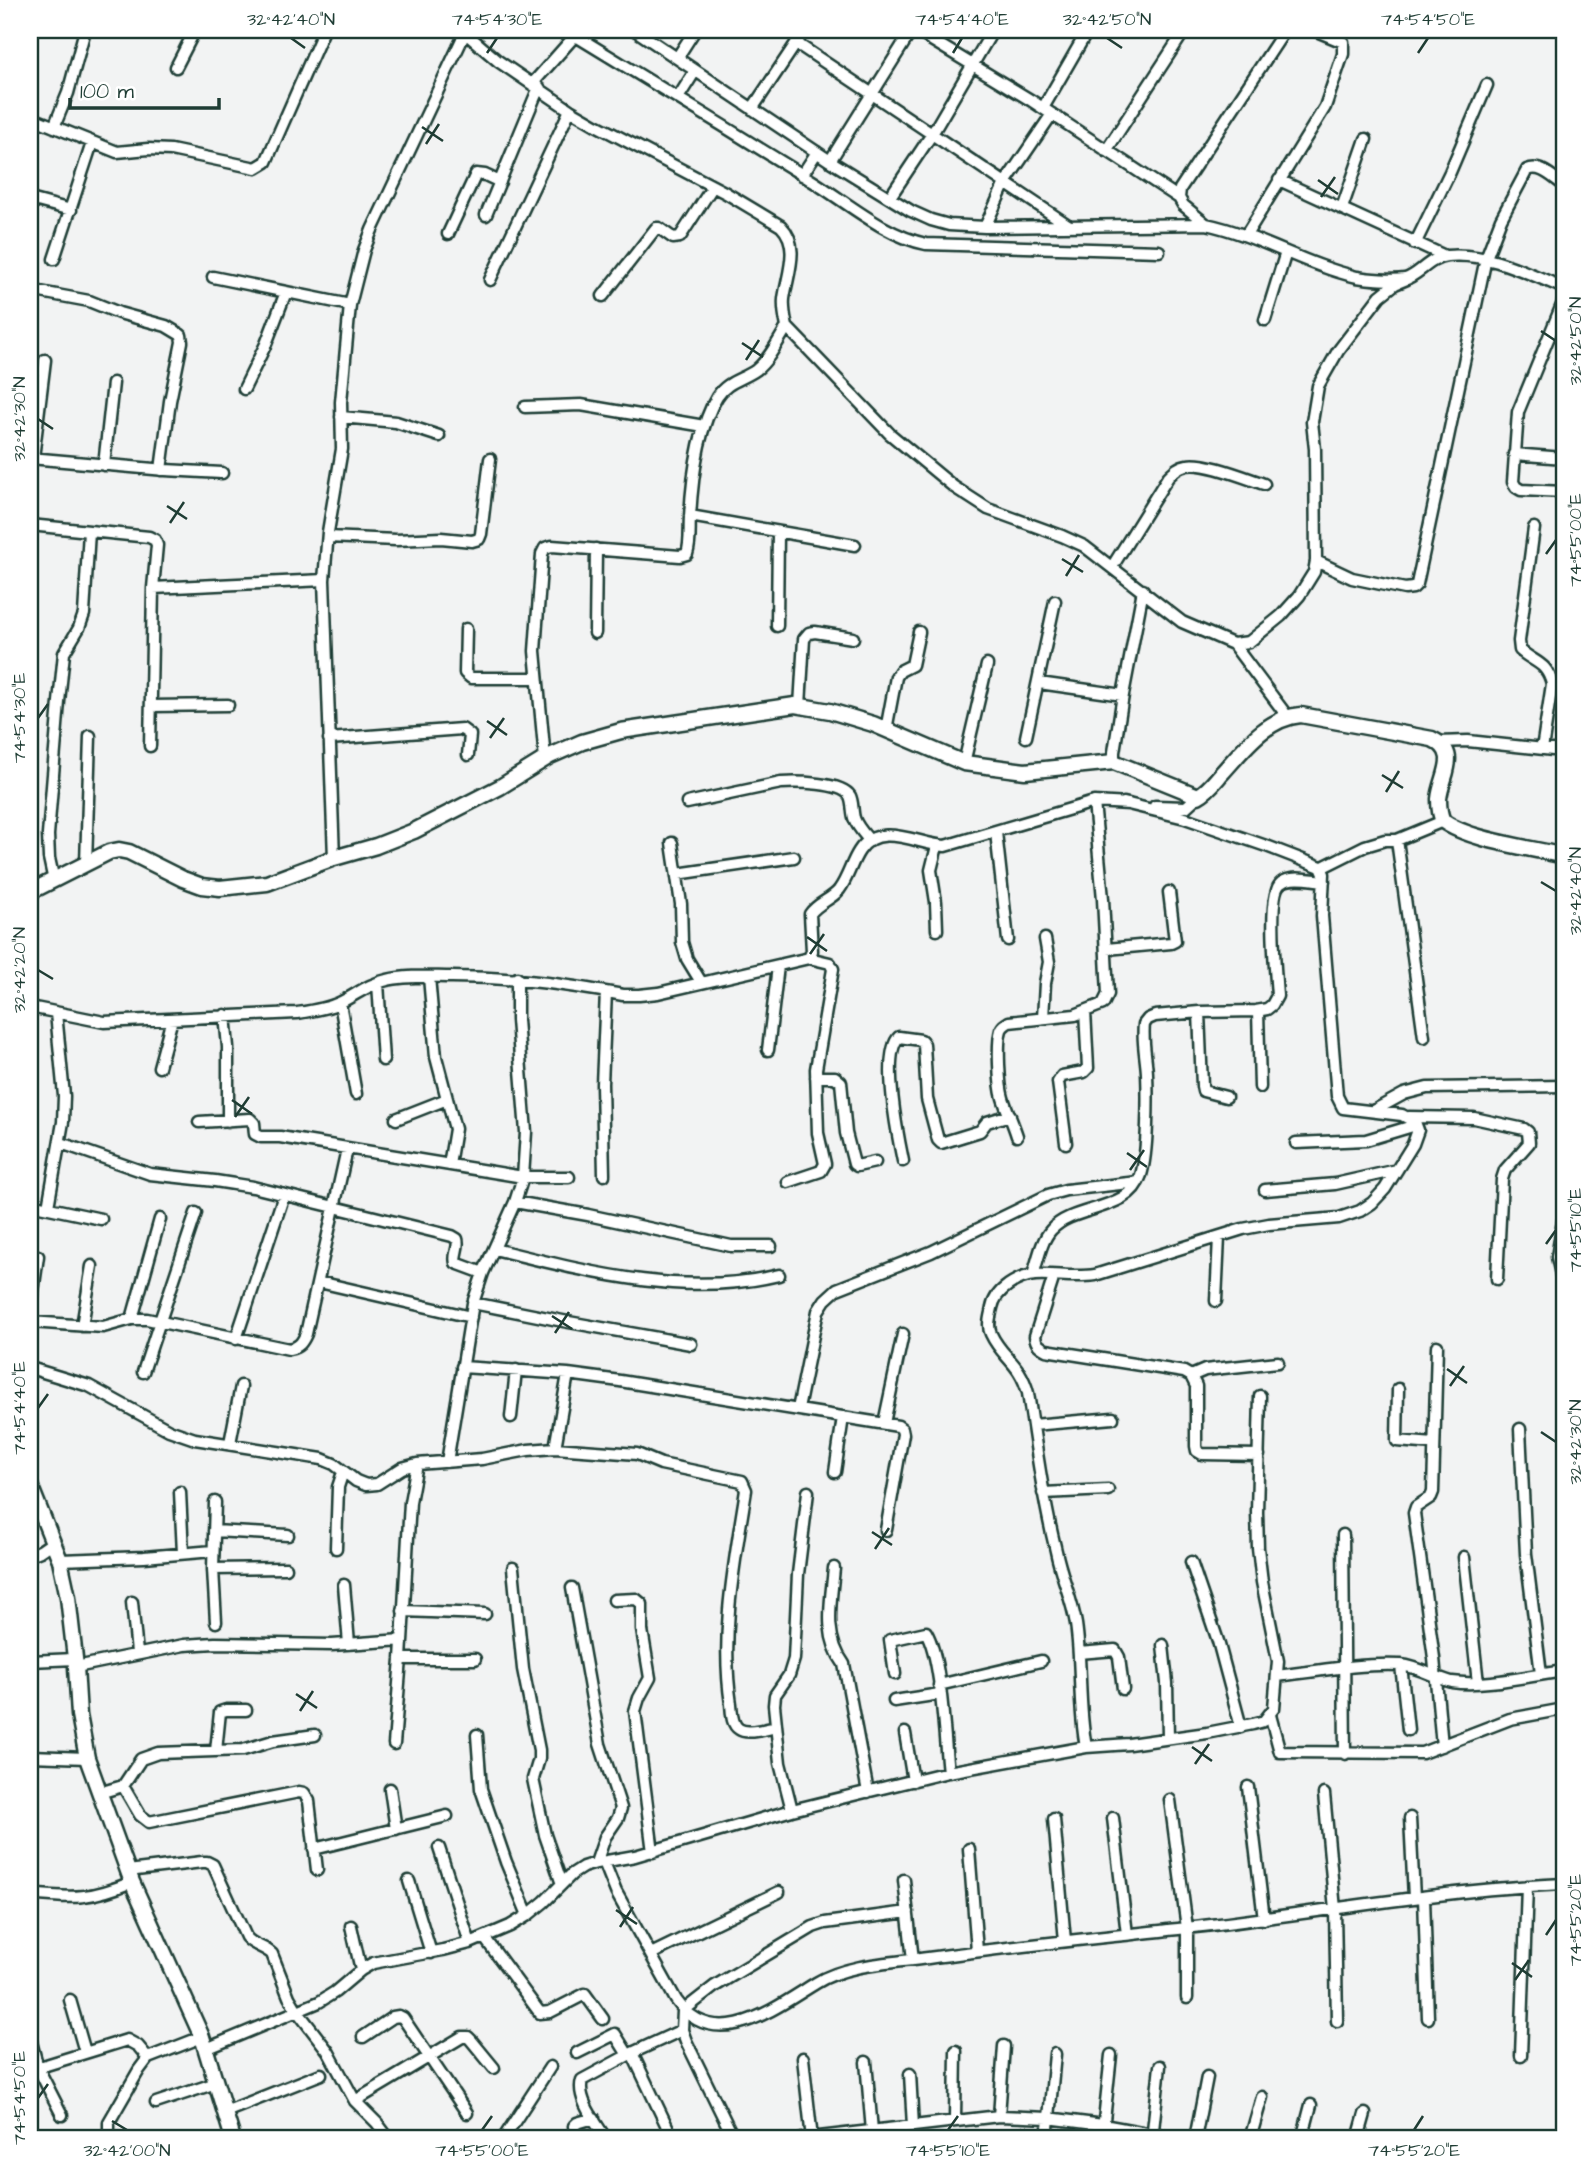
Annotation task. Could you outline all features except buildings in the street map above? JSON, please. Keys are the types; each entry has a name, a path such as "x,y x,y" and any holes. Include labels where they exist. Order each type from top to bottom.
{"street":[{"path":"54,127 68,93 85,30"},
{"path":"176,67 195,30"},
{"path":"30,117 117,152 171,150 256,168 266,162 324,30"},
{"path":"635,30 677,58 687,84 810,163 831,161 911,211 931,220 949,225 985,227 1206,224 1246,235 1358,277 1407,279"},
{"path":"677,58 695,30"},
{"path":"752,109 805,30"},
{"path":"831,161 913,30 1047,111 1179,198"},
{"path":"890,197 932,134 993,30"},
{"path":"985,227 1005,183 1047,111 1088,30"},
{"path":"1106,151 1185,30"},
{"path":"1206,224 1182,205 1180,190 1285,30"},
{"path":"1246,235 1325,107 1343,54 1343,42 1314,30"},
{"path":"334,858 324,580 342,449 341,401 350,305 368,240 464,31 498,61 570,110 713,186 781,226 787,232 793,254 784,302 787,327 890,435 954,487 988,509 1084,546 1182,622 1233,644 1287,716"},
{"path":"486,215 536,85 578,33 687,84 752,109 892,233 909,241 939,245 1159,251"},
{"path":"796,43 1068,225"},
{"path":"1415,244 1450,172 1487,85"},
{"path":"490,280 570,110"},
{"path":"1342,208 1366,139"},
{"path":"54,259 92,143"},
{"path":"1316,561 1352,578 1405,589 1413,588 1417,584 1486,258 1500,219 1527,170 1540,169 1564,185"},
{"path":"448,234 476,174 500,182"},
{"path":"1279,180 1445,256 1486,258 1564,288"},
{"path":"603,296 656,228 673,239 680,237 713,186"},
{"path":"30,199 71,210"},
{"path":"1265,320 1286,252"},
{"path":"1233,644 1249,642 1281,616 1309,582 1316,561 1315,449 1312,422 1318,386 1338,351 1380,296 1425,264 1445,256"},
{"path":"213,277 350,305"},
{"path":"30,290 89,301 119,313 166,326 181,335 161,470"},
{"path":"244,388 266,344 286,292"},
{"path":"1564,300 1518,412 1513,482 1521,490 1564,492"},
{"path":"545,759 535,651 542,554 545,548 552,545 684,556 689,550 690,516 700,443 717,396 733,381 757,369 787,327"},
{"path":"45,360 31,458 222,473"},
{"path":"104,465 113,383"},
{"path":"525,407 581,405 704,426"},
{"path":"341,417 396,422 439,436"},
{"path":"1514,454 1564,458"},
{"path":"328,537 479,539 490,459"},
{"path":"1112,567 1168,477 1178,468 1189,464 1202,465 1264,484"},
{"path":"690,516 855,545"},
{"path":"30,525 149,537 155,540 157,545 153,589 150,746"},
{"path":"1534,528 1519,641 1520,650 1543,665 1552,684 1542,749"},
{"path":"54,881 48,835 59,702 64,653 84,614 89,531"},
{"path":"777,626 778,532"},
{"path":"595,633 596,549"},
{"path":"153,589 324,580"},
{"path":"1114,762 1123,695 1143,590"},
{"path":"1026,737 1055,601"},
{"path":"466,629 467,676 537,678"},
{"path":"800,706 804,639 815,632 853,638"},
{"path":"886,730 896,677 900,671 912,665 919,632"},
{"path":"964,763 987,665"},
{"path":"1039,682 1123,695"},
{"path":"151,706 228,705"},
{"path":"30,892 109,852 119,850 129,852 202,886 220,888 267,883 414,831 545,759 582,742 621,731 795,705 830,711 886,730 964,763 1025,771 1114,762 1198,796"},
{"path":"809,958 812,951 810,914 840,889 859,851 870,841 882,836 896,835 937,846 956,843 1094,802 1186,807 1209,788 1257,735 1287,716 1301,715 1438,742 1468,741 1564,750"},
{"path":"329,739 462,729 470,735 468,755"},
{"path":"86,864 90,737"},
{"path":"1438,742 1448,755 1439,799 1443,821 1450,827 1469,834 1564,856"},
{"path":"687,803 796,781 830,786 850,795 858,827 870,841"},
{"path":"1017,1136 1003,1098 1000,1080 1001,1030 1009,1022 1075,1015 1107,1000 1107,949 1094,802"},
{"path":"1124,803 1216,829 1321,868 1365,846 1397,839 1443,821"},
{"path":"996,832 1008,940"},
{"path":"1397,839 1424,1037"},
{"path":"672,843 681,904 684,951 701,982"},
{"path":"937,846 931,870 937,930"},
{"path":"677,874 794,857"},
{"path":"1321,868 1324,881 1322,916 1337,1096 1343,1108 1373,1111 1412,1121 1474,1118 1528,1132 1529,1143 1505,1170 1502,1179 1497,1279"},
{"path":"1033,1275 1046,1236 1053,1228 1062,1221 1123,1197 1135,1188 1138,1182 1145,1158 1147,1073 1144,1024 1154,1016 1258,1011 1267,1009 1276,1002 1273,906 1277,887 1283,881 1292,879 1324,881"},
{"path":"1107,949 1175,941 1169,892"},
{"path":"1044,1018 1045,983 1049,962 1045,939"},
{"path":"30,1007 104,1022 314,1011 340,1003 366,986 378,982 429,976 517,978 639,995 809,958 830,963 833,969 820,1038 816,1077 818,1133 825,1164 821,1171 788,1182"},
{"path":"768,1050 778,966"},
{"path":"429,976 436,1057 455,1129 449,1165"},
{"path":"447,1462 473,1303 482,1273 515,1202 523,1177 526,1132 517,1020 517,978"},
{"path":"378,982 383,1060"},
{"path":"604,1175 602,1084 606,992"},
{"path":"340,1003 356,1094"},
{"path":"1066,1143 1058,1082 1062,1076 1084,1072 1088,1068 1085,1011"},
{"path":"1258,1011 1260,1087"},
{"path":"1199,1012 1203,1091 1226,1097"},
{"path":"48,1207 61,1143 64,1096 56,1013"},
{"path":"225,1015 228,1121"},
{"path":"159,1067 172,1019"},
{"path":"903,1161 892,1106 891,1085 894,1044 899,1037 921,1040 923,1044 927,1099 941,1143 980,1131 987,1122 1010,1115"},
{"path":"816,1077 835,1077 841,1082 846,1133 854,1164 857,1166 875,1162"},
{"path":"1373,1111 1404,1094 1427,1088 1564,1086"},
{"path":"396,1119 447,1099"},
{"path":"199,1122 253,1120 256,1134 261,1137 280,1137 523,1177 569,1177"},
{"path":"1296,1143 1366,1140 1412,1121"},
{"path":"1086,1747 1073,1607 1057,1558 1043,1493 1024,1378 990,1332 989,1322 997,1294 1003,1287 1033,1275 1095,1275 1269,1224 1339,1218 1360,1211 1385,1189 1413,1144 1418,1129 1412,1121"},
{"path":"61,1143 150,1174 253,1187 452,1236 457,1239 458,1244 454,1258 456,1263 482,1273"},
{"path":"38,1256 31,1322 103,1327 132,1319 147,1319 236,1339 296,1348 306,1334 347,1149"},
{"path":"1265,1190 1335,1184 1397,1170"},
{"path":"798,1409 818,1311 837,1289 931,1252 1048,1195 1066,1190 1138,1182"},
{"path":"236,1339 284,1195"},
{"path":"515,1202 731,1246 771,1246"},
{"path":"30,1204 101,1219"},
{"path":"143,1372 196,1213"},
{"path":"1564,1215 1557,1257 1564,1288"},
{"path":"132,1319 160,1219"},
{"path":"1216,1301 1219,1237"},
{"path":"494,1250 636,1280 713,1284 753,1281 779,1275"},
{"path":"82,1326 92,1266"},
{"path":"1054,1276 1035,1336 1039,1347 1176,1370 1191,1376 1196,1386 1197,1451 1202,1454 1259,1455"},
{"path":"319,1282 471,1317"},
{"path":"473,1303 691,1344"},
{"path":"884,1423 903,1334"},
{"path":"1437,1346 1433,1492 1431,1497 1416,1507 1414,1513 1442,1746"},
{"path":"1191,1376 1205,1370 1278,1362"},
{"path":"463,1367 568,1374 672,1388 898,1426 903,1434 886,1530"},
{"path":"30,1368 89,1386 169,1430 195,1438 322,1459 366,1485 377,1485 402,1468 417,1464 482,1459 555,1448 637,1454 660,1464 737,1479 745,1485 746,1490 727,1643 733,1720 744,1732 777,1734"},
{"path":"511,1417 516,1370"},
{"path":"555,1448 568,1374"},
{"path":"230,1443 242,1386"},
{"path":"1398,1389 1397,1441 1434,1444"},
{"path":"110,2139 109,2122 148,2057 204,2043 298,2012 335,1992 360,1970 373,1963 470,1943 510,1926 528,1915 583,1867 653,1852 792,1810 948,1772 1086,1747 1241,1727 1264,1720 1274,1708 1278,1661 1258,1548 1260,1396"},
{"path":"835,1472 843,1417"},
{"path":"1033,1425 1113,1418"},
{"path":"1520,1429 1526,1554 1541,1674"},
{"path":"394,1744 410,1502 417,1464"},
{"path":"336,1548 338,1487 344,1472"},
{"path":"30,1485 60,1560 68,1597 79,1715 87,1758 130,1877 204,2043 233,2139"},
{"path":"1043,1493 1108,1490"},
{"path":"180,1492 183,1553"},
{"path":"792,1810 777,1734 775,1695 789,1675 794,1659 798,1574 808,1492"},
{"path":"215,1502 213,1569 216,1622"},
{"path":"214,1531 289,1535"},
{"path":"1343,1535 1345,1754"},
{"path":"30,1555 53,1542"},
{"path":"60,1560 213,1551"},
{"path":"1464,1557 1478,1683"},
{"path":"1191,1562 1218,1641 1241,1727"},
{"path":"213,1569 286,1568"},
{"path":"513,1568 523,1669 539,1750 533,1779 545,1835 562,1884"},
{"path":"835,1568 830,1636 837,1656 844,1664 868,1792"},
{"path":"344,1585 349,1644"},
{"path":"572,1588 600,1744 621,1808 618,1818 607,1833 600,1862 684,2011 714,2025 746,2022 778,2008 827,1978 913,1960 1264,1919 1419,1897 1564,1884"},
{"path":"614,1600 639,1600 642,1604 642,1630 650,1678 635,1711 653,1852"},
{"path":"132,1602 137,1653"},
{"path":"403,1611 485,1614"},
{"path":"895,1674 890,1640 926,1632 934,1654 948,1772"},
{"path":"30,1661 75,1663 184,1645 215,1643 349,1644 402,1640"},
{"path":"1163,1645 1168,1738"},
{"path":"1079,1653 1115,1650 1119,1657 1123,1689"},
{"path":"401,1659 475,1659"},
{"path":"894,1701 1041,1661"},
{"path":"1278,1676 1401,1665 1449,1681 1478,1683 1564,1671"},
{"path":"1401,1665 1408,1730"},
{"path":"1270,1715 1280,1752 1422,1753 1510,1720 1564,1709"},
{"path":"216,1751 220,1712 246,1710"},
{"path":"905,1734 913,1781"},
{"path":"99,1793 123,1786 141,1759 158,1752 243,1750 273,1741 315,1735"},
{"path":"477,1735 481,1789 528,1915"},
{"path":"30,1756 87,1758"},
{"path":"123,1786 140,1815 149,1822 304,1793 309,1801 317,1870"},
{"path":"1248,1787 1264,1919"},
{"path":"390,1789 396,1829"},
{"path":"1324,1794 1335,1909 1337,2021"},
{"path":"1170,1800 1187,1928 1187,1998"},
{"path":"314,1849 447,1816"},
{"path":"1113,1818 1127,1934"},
{"path":"1410,1818 1428,2018"},
{"path":"1054,1819 1065,1941"},
{"path":"439,1848 470,1943"},
{"path":"969,1849 977,1951"},
{"path":"30,1894 72,1898 93,1896 130,1877 201,1862 211,1863 246,1937 268,1950 274,1958 289,1997 328,2051 355,2101 390,2139"},
{"path":"904,1880 913,1960"},
{"path":"409,1881 431,1952"},
{"path":"1521,2056 1527,1886"},
{"path":"651,1954 779,1892"},
{"path":"734,2139 682,2030 684,2011 715,1986 813,1927 835,1921 908,1912"},
{"path":"351,1926 360,1970"},
{"path":"484,1937 540,2013 550,2012 585,1994 603,2019"},
{"path":"70,2000 85,2052"},
{"path":"363,2037 393,2017 403,2018 467,2113"},
{"path":"606,2139 581,2091 582,2080 682,2030"},
{"path":"577,2053 615,2034 630,2054 673,2139"},
{"path":"355,2101 465,2036 494,2068"},
{"path":"30,2038 34,2069 62,2115"},
{"path":"34,2069 127,2040 138,2046 148,2057"},
{"path":"999,2116 1004,2046"},
{"path":"955,2119 956,2051"},
{"path":"1047,2139 1055,2054"},
{"path":"1102,2139 1111,2055"},
{"path":"803,2058 809,2139 955,2119 999,2116 1048,2118 1180,2139"},
{"path":"866,2062 872,2131"},
{"path":"1152,2136 1160,2066"},
{"path":"503,2139 550,2067"},
{"path":"225,2112 321,2074"},
{"path":"909,2074 913,2126"},
{"path":"1195,2139 1207,2077"},
{"path":"156,2103 216,2083"},
{"path":"1250,2139 1262,2097"},
{"path":"1302,2139 1311,2105"},
{"path":"1358,2139 1365,2114"},
{"path":"576,2139 574,2126 594,2118"}]}
